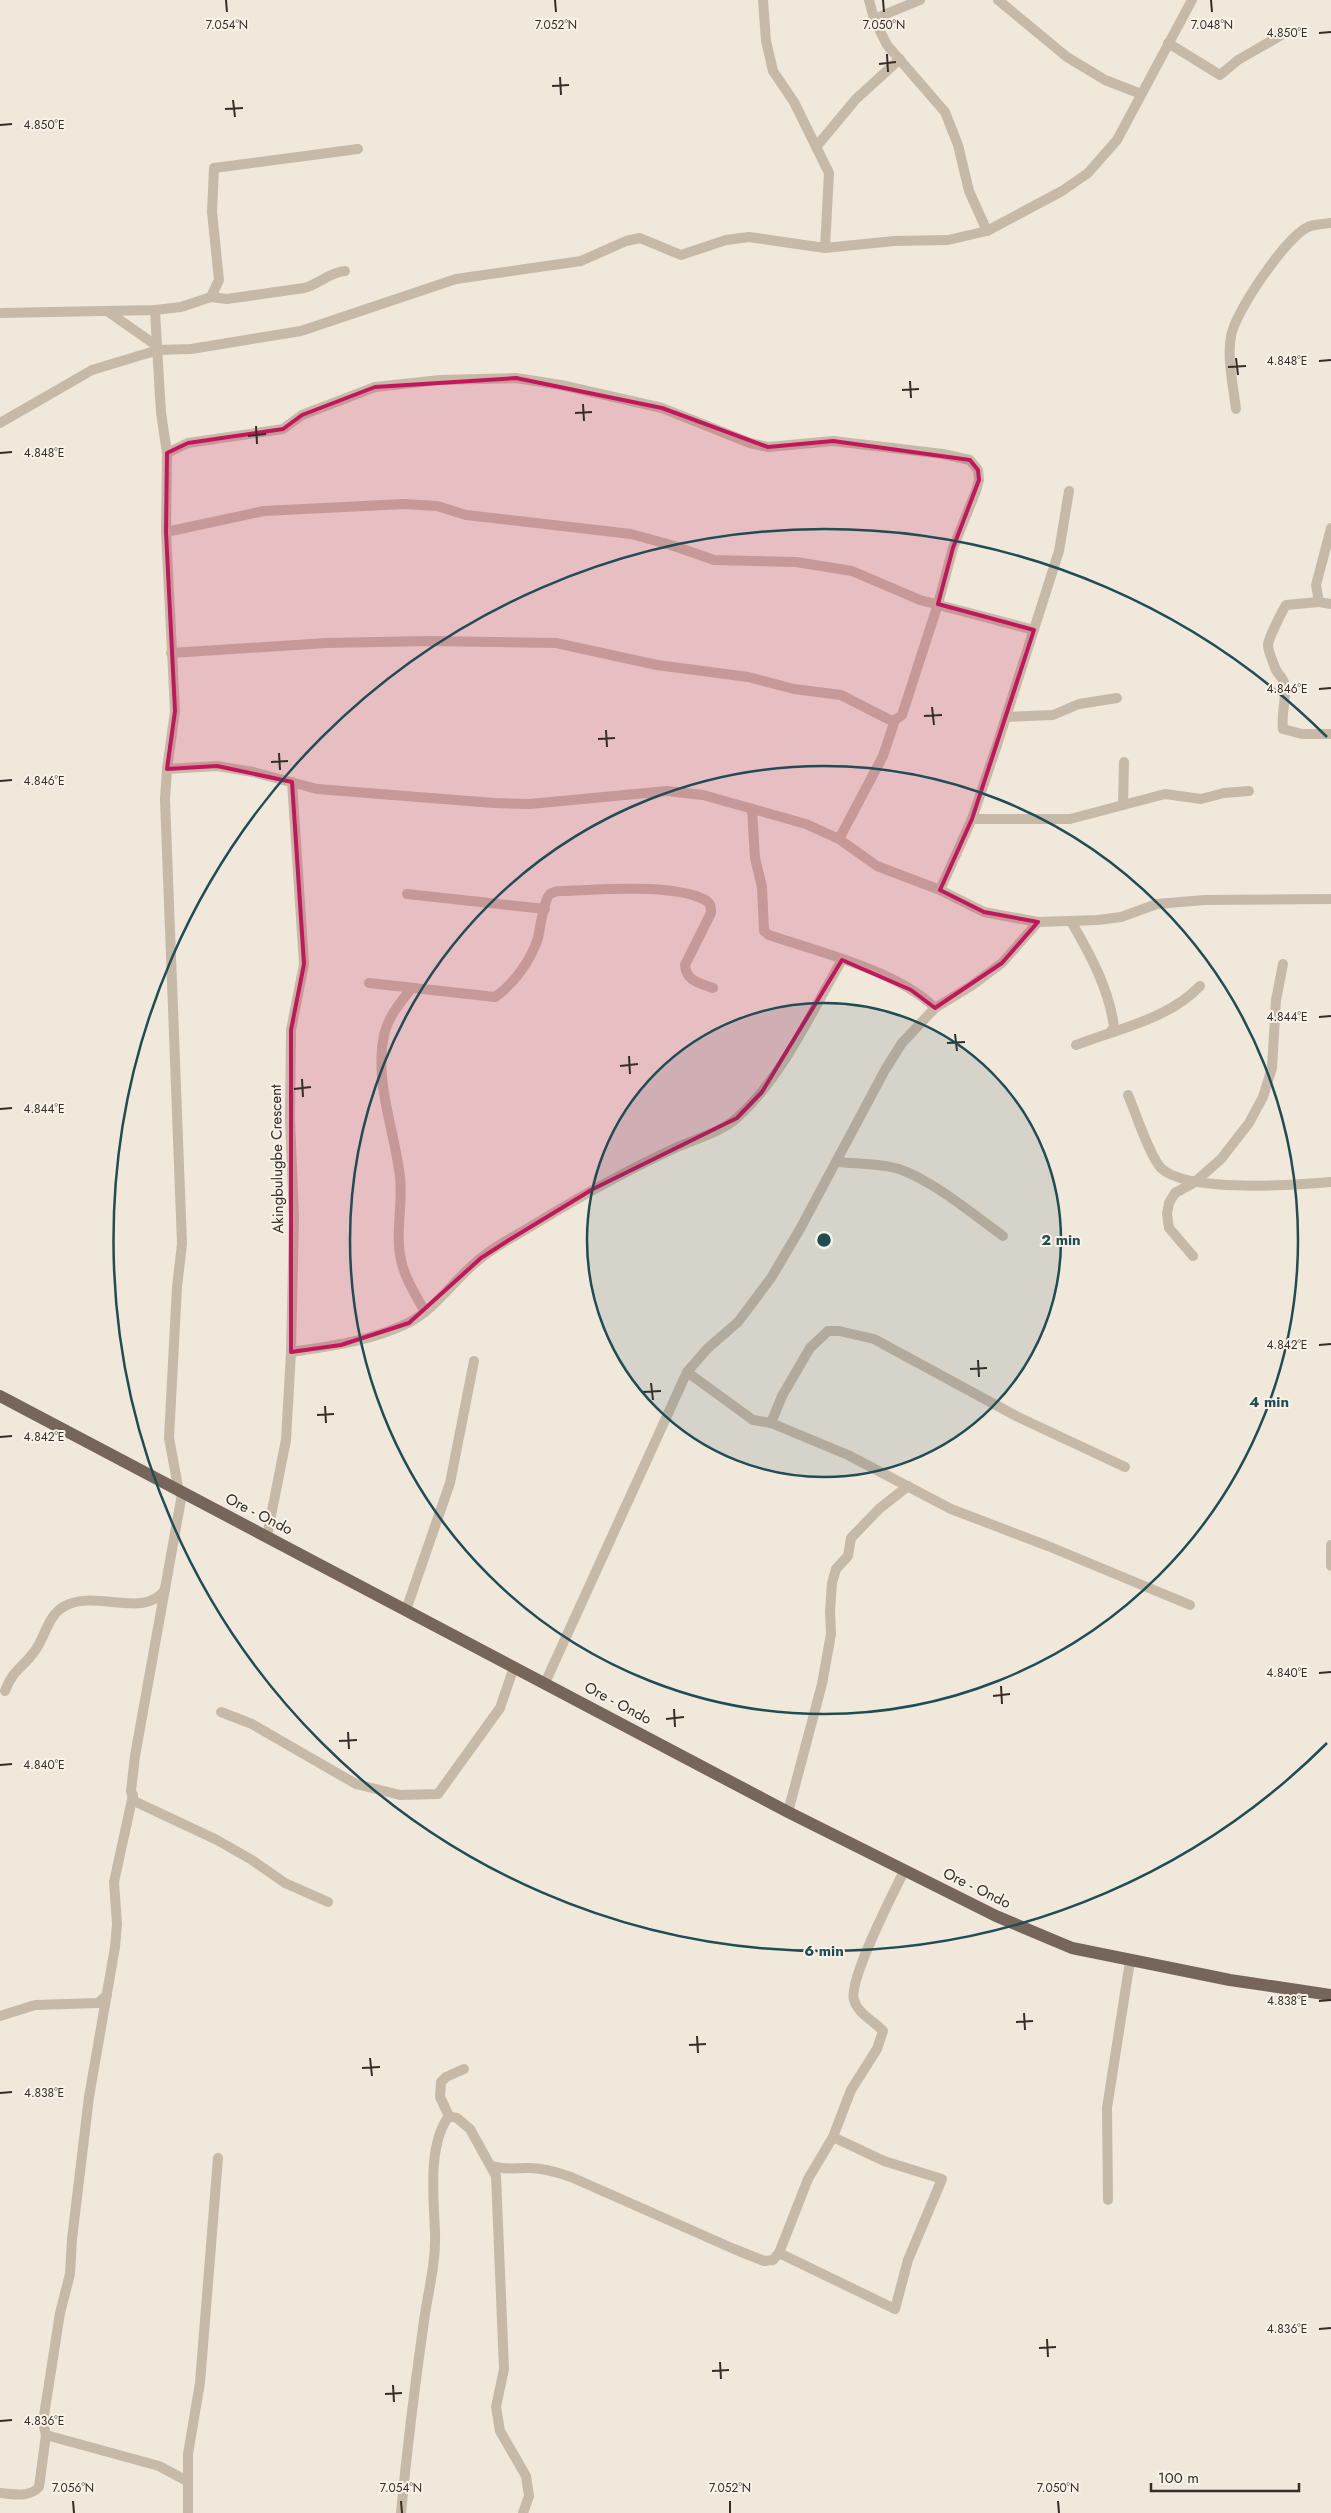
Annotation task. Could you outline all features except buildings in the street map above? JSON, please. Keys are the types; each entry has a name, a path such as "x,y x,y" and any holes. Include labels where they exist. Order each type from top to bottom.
{"main road":[{"name":"Ore - Ondo","path":"0,1396 788,1812 904,1871 1041,1936 1072,1948 1130,1961 1230,1980 1331,1995"}],"street":[{"path":"763,0 766,40 773,72 794,102 829,173 825,248"},
{"path":"869,0 874,20 887,45 945,112 958,145 970,191 987,232"},
{"path":"874,20 920,0"},
{"path":"998,0 1067,58 1105,80 1141,94"},
{"path":"0,423 92,370 158,348 191,349 301,332 456,279 581,260 595,256 626,240 640,238 681,255 726,240 749,237 825,248 894,241 948,240 987,232 1062,191 1088,173 1117,140 1192,0"},
{"path":"1168,43 1220,75 1238,60 1280,36"},
{"path":"816,147 856,99 900,59"},
{"path":"211,297 219,280 213,229 212,191 214,168 358,149"},
{"path":"1236,409 1231,374 1231,336 1236,317 1286,246 1308,227 1331,223"},
{"path":"0,313 155,310 181,307 211,297 227,299 304,288 315,285 332,274 345,271"},
{"path":"0,2493 27,2494 34,2492 39,2487 46,2435 45,2413 60,2313 70,2274 72,2239 97,2039 107,1995 118,1924 114,1882 133,1795 135,1756 181,1493 169,1438 177,1287 182,1244 165,799 175,711 166,532 167,453 161,413 155,310"},
{"path":"108,311 158,348"},
{"path":"167,453 188,443 283,429 302,415 375,387 440,380 516,378 561,385 662,408 750,443 768,447 833,441 943,454 970,460 978,470 979,480 953,548 938,604 902,715 896,720 883,756 839,839"},
{"path":"940,890 972,819 1006,717 1059,551 1069,491"},
{"path":"166,532 264,511 404,504 438,506 466,515 631,534 714,560 796,562 852,571 920,600 1034,630"},
{"path":"1319,602 1316,585 1331,528"},
{"path":"1331,604 1319,602 1286,604 1268,642 1270,656 1277,672 1283,677 1285,685 1285,703 1281,715 1283,728 1302,734 1331,734"},
{"path":"171,653 326,643 430,641 556,643 656,665 748,677 794,689 841,695 890,720 896,720"},
{"path":"1006,717 1053,716 1079,704 1117,698"},
{"path":"1123,805 1124,762"},
{"path":"167,769 217,766 332,790 503,803 530,804 666,791 703,795 806,824 839,839 878,866 940,890 984,912 1038,922 1072,923 1121,916 1156,904 1204,900 1331,899"},
{"name":"Akingbulugbe Crescent","path":"267,1536 286,1440 291,1352 294,1227 290,1118 291,1030 304,964 304,932 296,865 292,782"},
{"path":"972,819 1070,818 1165,794 1201,799 1224,793 1249,791"},
{"path":"752,810 755,858 762,886 762,924 764,930 769,935 877,972 911,990 935,1008"},
{"path":"369,983 495,997 515,978 530,956 550,894 561,891 656,890 685,893 707,900 711,906 711,913 688,957 686,973 690,979 713,988"},
{"path":"407,894 545,909"},
{"path":"545,1683 687,1372 708,1348 738,1322 771,1278 902,1042 935,1008 971,986 1002,963 1038,922"},
{"path":"1072,923 1100,974 1112,1016 1114,1027 1111,1031"},
{"path":"291,1352 341,1345 378,1335 408,1323 425,1312 481,1258 502,1244 593,1189 672,1149 712,1134 737,1118 762,1092 792,1046 842,960"},
{"path":"1193,1256 1169,1228 1167,1214 1169,1203 1175,1193 1195,1182 1221,1160 1248,1123 1263,1097 1272,1068 1276,1000 1283,964"},
{"path":"1076,1045 1157,1015 1188,999 1200,986"},
{"path":"411,989 393,1013 384,1034 384,1090 400,1178 402,1202 398,1243 400,1256 409,1282 425,1312"},
{"path":"1128,1095 1160,1167 1169,1174 1183,1180 1239,1186 1331,1182"},
{"path":"837,1162 882,1165 900,1170 921,1180 1003,1236"},
{"path":"771,1422 782,1396 810,1348 828,1331 839,1330 874,1339 1018,1417 1125,1467"},
{"path":"406,1610 450,1483 474,1361"},
{"path":"687,1372 753,1420 771,1422 848,1455 951,1509 1048,1546 1190,1605"},
{"path":"788,1812 822,1684 831,1634 832,1583 836,1569 848,1556 851,1538 878,1509 908,1486"},
{"path":"1331,1545 1331,1566"},
{"path":"5,1691 11,1675 34,1652 53,1617 62,1608 76,1601 91,1599 129,1604 140,1603 161,1596 165,1590"},
{"path":"221,1712 252,1724 356,1784 400,1795 438,1794 500,1708 514,1667"},
{"path":"133,1795 134,1801 140,1805 157,1811 217,1840 252,1860 285,1883 328,1902"},
{"path":"492,2166 502,2169 529,2168 552,2171 571,2177 764,2261 773,2260 779,2253 808,2179 833,2137 851,2090 877,2049 883,2031 860,2010 853,1999 858,1972 904,1871"},
{"path":"1108,2200 1107,2108 1130,1961"},
{"path":"0,2016 35,2005 98,2003 107,1995"},
{"path":"449,2116 440,2097 441,2082 446,2077 464,2069"},
{"path":"449,2116 457,2118 470,2129 496,2176 504,2369 496,2407 500,2431 526,2476 529,2496 524,2513"},
{"path":"401,2513 424,2319 433,2279 435,2252 435,2145 440,2127 449,2116"},
{"path":"779,2253 895,2309 908,2260 942,2179 884,2161 833,2137"},
{"path":"188,2513 190,2498 187,2481 188,2454 200,2384 218,2158"},
{"path":"46,2435 159,2466 187,2481"}],"highlighted area":[{"path":"516,378 662,408 768,447 833,441 970,460 978,470 979,480 953,548 938,604 1034,630 972,819 940,890 984,912 1038,922 1002,963 935,1008 911,990 842,960 762,1092 737,1118 593,1189 509,1240 481,1258 409,1323 341,1345 291,1352 291,1030 304,964 292,782 217,766 167,769 175,711 166,532 167,453 188,443 283,429 302,415 375,387"}]}
